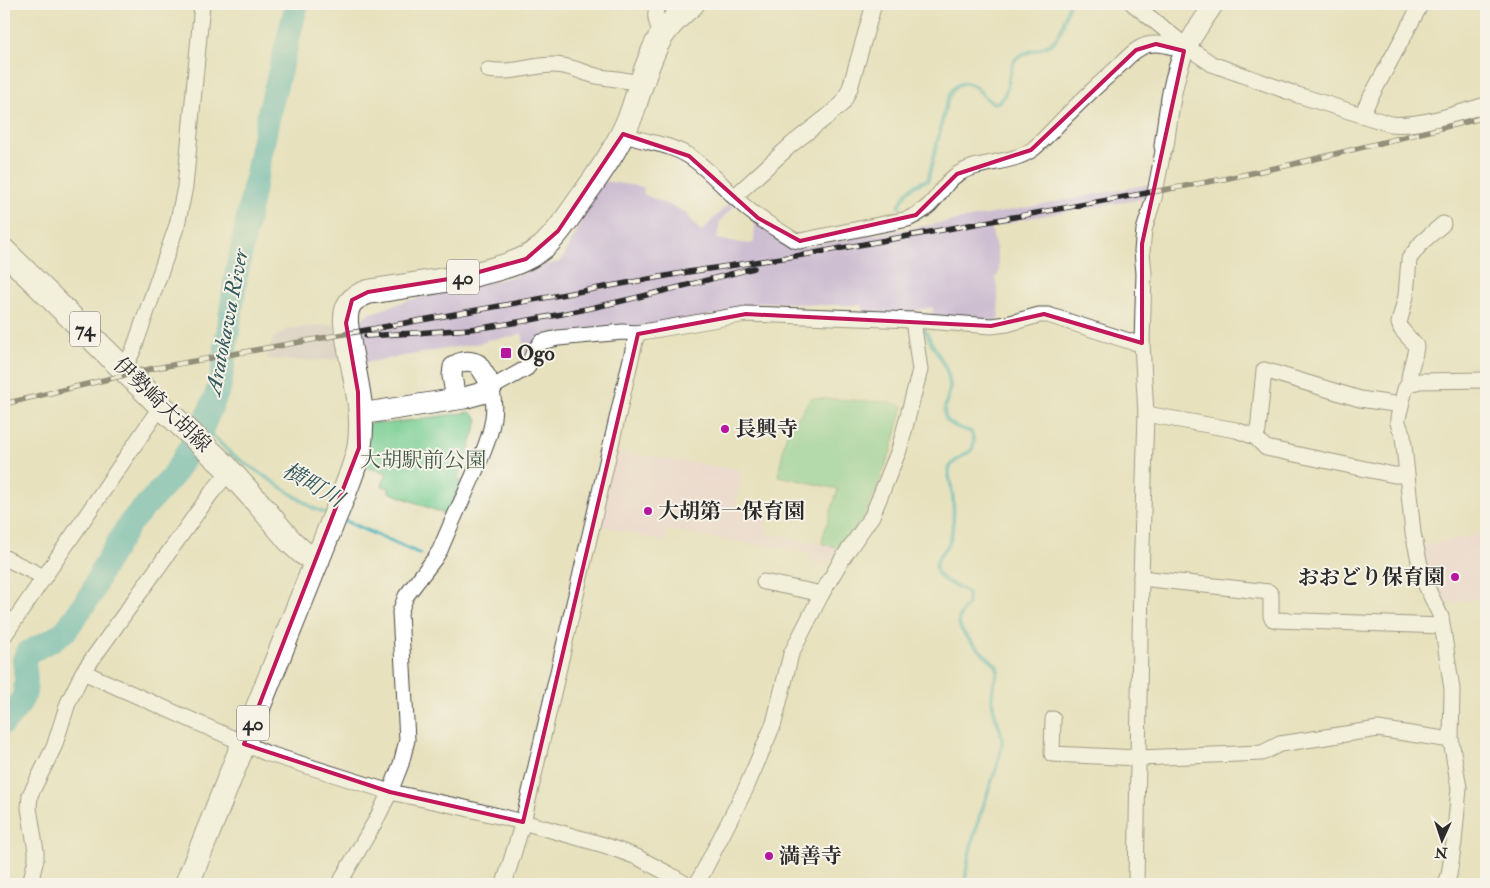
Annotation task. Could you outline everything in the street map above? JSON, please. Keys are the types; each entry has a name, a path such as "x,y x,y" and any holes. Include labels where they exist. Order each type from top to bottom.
{"main road":[{"name":"40","path":"187,884 317,562 359,448 360,414 358,392 345,315 352,300 358,295 368,292 461,277 508,266 526,259 543,247 558,231 616,146 623,134 651,57 662,35 673,21 692,4"},
{"name":"伊勢崎大胡線","path":"4,251 227,469 290,541 317,562"},
{"path":"360,414 456,399 482,393 491,388"}],"street":[{"path":"124,368 132,352 177,225 186,187 202,4"},
{"path":"658,4 655,16 662,35"},
{"path":"734,197 792,144 842,103 850,88 874,4"},
{"path":"1133,4 1186,49 1212,64 1298,95 1390,124 1401,125 1430,120 1486,104"},
{"path":"1136,884 1141,578 1146,414 1142,344 1144,273 1142,244 1148,215 1154,198 1177,72 1186,49 1214,4"},
{"path":"1361,115 1421,4"},
{"path":"623,134 664,145 689,156 758,218 794,240 800,241 908,219 927,208 957,174 974,166 1010,159 1031,150 1096,85 1136,50 1156,44 1186,49"},
{"path":"488,70 501,72 552,65 641,84"},
{"path":"1409,384 1408,375 1416,346 1400,329 1399,323 1406,296 1409,259 1422,242 1444,224"},
{"path":"491,388 527,368 538,345 547,340 622,332 637,333 746,314 913,320 991,326 1007,324 1039,315 1048,315 1142,344"},
{"path":"697,884 746,788 774,723 791,654 842,559 875,512 898,450 920,370 913,320"},
{"path":"504,884 523,822 637,333"},
{"path":"340,884 375,822 402,764 407,740 400,625 402,604 440,550 487,442 494,412 494,401 487,378 478,364 469,361 460,362 453,367 456,399"},
{"path":"1255,437 1258,431 1264,370 1360,399 1401,405"},
{"path":"1446,884 1450,875 1459,788 1451,740 1452,689 1441,617 1423,579 1413,532 1403,436 1398,418 1405,389 1409,384 1419,381 1486,380"},
{"path":"4,636 163,407"},
{"path":"1146,414 1236,430 1255,437 1266,448 1394,476 1407,475"},
{"path":"30,884 36,859 29,808 30,795 54,747 68,703 83,672 227,469"},
{"path":"5,558 44,577"},
{"path":"1141,578 1269,592 1271,595 1271,616 1276,620 1442,626"},
{"path":"764,582 821,595"},
{"path":"83,672 266,753 390,792 523,822 604,845 637,857 685,884"},
{"path":"1053,719 1052,754 1139,758 1262,752 1280,744 1378,730 1451,740"}],"highlighted area":[{"path":"1156,44 1184,51 1142,244 1142,343 1044,314 991,326 746,314 638,334 523,822 390,792 244,744 359,448 358,392 346,323 352,300 368,292 461,277 526,259 558,231 623,134 689,156 758,218 800,241 916,215 957,174 1031,150 1136,50"}],"shaded area":[{"path":"603,181 644,187 643,194 685,212 701,232 730,202 734,206 720,221 717,239 750,244 754,242 755,221 797,248 1150,184 1148,198 1017,220 1016,222 991,227 998,257 999,272 995,276 999,318 995,321 932,315 932,307 913,311 912,315 863,314 863,305 764,302 719,314 638,327 546,334 528,355 525,351 522,333 511,337 486,340 486,342 364,363 360,321 366,315 409,300 515,276 537,267 560,262 578,228 582,210"},
{"path":"335,324 344,359 306,361 267,359 273,338 288,329"},
{"path":"615,450 742,470 735,508 766,513 765,533 842,548 826,567 825,565 811,562 809,554 667,530 665,542 599,525"},
{"path":"1486,533 1486,598 1442,604 1427,572 1421,546"}],"green space":[{"path":"811,398 888,402 903,406 892,448 867,513 842,548 822,544 838,489 778,476 786,435"},
{"name":"大胡駅前公園","path":"470,412 478,419 467,456 457,479 462,481 447,515 389,492 389,488 382,486 387,473 361,465 369,424 377,422 385,424"}],"waterway":[{"name":"Aratokawa River","path":"4,723 19,705 25,693 24,659 27,653 52,640 66,630 92,593 101,571 130,523 173,476 203,426 220,386 237,271 270,109 297,4"},
{"path":"899,207 910,189 928,180 946,105 953,89 960,84 969,83 990,101 998,102 1005,94 1015,60 1022,55 1049,45 1056,39 1061,30 1069,4"},
{"path":"925,329 949,377 950,390 945,408 945,416 947,420 958,428 971,432 974,441 972,450 960,457 949,469 953,498 953,525 950,543 937,562 937,572 946,581 968,593 968,604 960,616 960,626 968,638 996,665 998,671 994,682 992,698 993,709 1000,729 1001,751 980,814 968,861 965,884"},
{"name":"横町川","path":"203,426 231,454 313,508 328,514"},
{"name":"横町川","path":"341,519 420,554"}],"railway":[{"path":"4,404 150,369 688,272 809,254 1224,179 1294,164 1486,117"},
{"path":"366,336 472,329 521,322 621,301 754,268"}],"place":[{"name":"Ogo","path":"506,353"},
{"name":"長興寺","path":"725,429"},
{"name":"大胡第一保育園","path":"648,511"},
{"name":"おおどり保育園","path":"1455,577"},
{"name":"満善寺","path":"769,856"}]}
